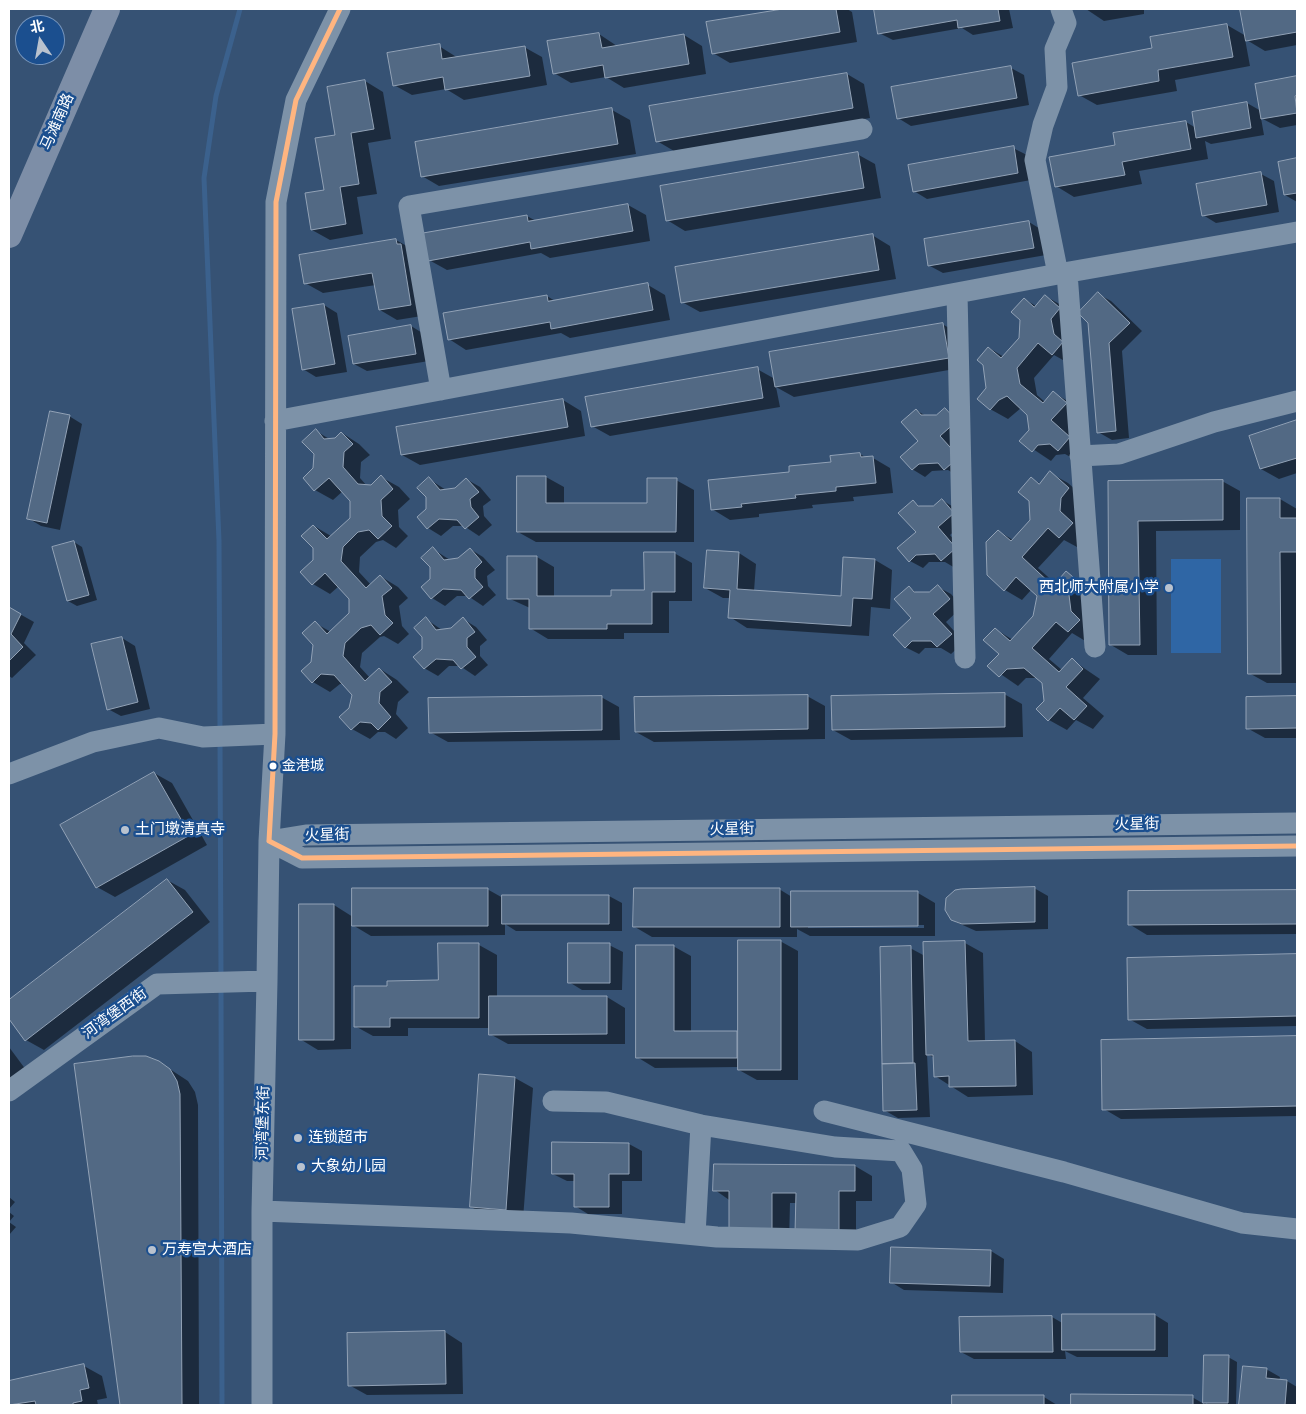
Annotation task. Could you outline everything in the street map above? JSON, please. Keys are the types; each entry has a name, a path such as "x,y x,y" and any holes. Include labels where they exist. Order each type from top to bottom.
{"main road":[{"name":"马滩南路","path":"9,235 107,9"}],"street":[{"name":"河湾堡东街","path":"262,1405 262,1211 266,981 269,841 275,734 276,202 296,100 340,9"},
{"path":"1061,9 1066,23 1055,49 1057,87 1043,125 1036,160 1062,274 1080,456 1095,647"},
{"path":"441,390 409,206 862,129"},
{"path":"276,421 957,293 1297,232"},
{"path":"957,293 965,658"},
{"path":"1080,456 1119,454 1214,422 1297,401"},
{"path":"9,774 93,742 159,728 203,736 275,734"},
{"name":"火星街","path":"269,841 306,835 1297,823"},
{"name":"火星街","path":"269,841 302,858 1297,846"},
{"name":"河湾堡西街","path":"9,1091 158,984 266,981"},
{"path":"262,1211 571,1223 695,1235 858,1240 900,1227 916,1204 912,1169 901,1151 835,1147 700,1125 606,1102 553,1101"},
{"path":"824,1111 1064,1172 1242,1223 1297,1229"},
{"path":"695,1235 700,1125"}],"shaded area":[{"path":"1171,559 1221,559 1221,653 1171,653"}],"building":[{"path":"783,9 836,9 840,32 712,54 706,22"},
{"path":"874,9 998,9 1000,21 958,28 957,20 878,34"},
{"path":"1240,9 1297,9 1297,32 1246,41"},
{"path":"1227,24 1233,57 1158,70 1159,81 1078,96 1072,63 1152,48 1150,37"},
{"path":"599,33 602,48 684,34 689,64 605,78 603,65 553,74 547,41"},
{"path":"440,44 442,59 525,46 530,76 445,90 443,77 393,86 387,53"},
{"path":"1011,66 1017,98 897,119 891,87"},
{"path":"847,73 853,108 656,142 649,106"},
{"path":"1297,76 1297,95 1295,96 1297,113 1261,119 1255,84"},
{"path":"365,80 374,129 351,133 359,184 340,187 346,224 311,230 305,193 324,190 315,138 335,135 327,87"},
{"path":"1247,102 1251,128 1196,138 1192,112"},
{"path":"612,108 618,144 421,177 415,142"},
{"path":"1186,121 1191,149 1122,162 1125,175 1055,187 1049,157 1115,145 1113,133"},
{"path":"1014,146 1018,173 913,192 908,165"},
{"path":"858,152 864,188 666,221 660,186"},
{"path":"1297,158 1297,193 1284,195 1278,162"},
{"path":"1261,172 1267,205 1202,216 1196,184"},
{"path":"628,204 633,231 531,249 530,242 428,261 423,233 527,215 528,221"},
{"path":"1029,221 1034,248 928,266 924,239"},
{"path":"873,234 879,270 681,303 675,267"},
{"path":"396,239 397,244 401,244 411,305 379,310 372,273 304,284 299,255"},
{"path":"648,283 653,310 551,329 550,322 448,340 443,313 547,295 548,301"},
{"path":"1098,292 1130,323 1109,343 1116,431 1097,433 1088,323 1078,313"},
{"path":"1045,295 1060,308 1051,319 1054,334 1063,342 1052,355 1038,343 1017,368 1020,384 1043,403 1053,391 1067,403 1051,420 1070,437 1058,451 1050,444 1038,445 1032,452 1019,441 1029,430 1027,415 1007,396 999,400 990,410 977,399 986,388 983,365 977,360 988,347 1001,358 1019,338 1020,320 1011,312 1024,298 1034,307"},
{"path":"324,304 335,364 302,370 292,309"},
{"path":"943,323 949,358 775,387 769,352"},
{"path":"411,325 416,354 353,364 348,336"},
{"path":"758,367 763,398 591,427 585,397"},
{"path":"563,399 568,427 401,455 396,427"},
{"path":"945,408 957,421 940,436 959,457 944,470 938,463 919,464 912,470 900,457 918,441 901,422 916,409 921,415 936,415"},
{"path":"50,411 70,415 47,523 27,519"},
{"path":"1297,420 1297,458 1260,469 1249,436"},
{"path":"316,429 324,439 335,438 341,432 353,444 344,452 343,467 358,484 371,485 381,475 393,489 381,500 382,516 392,526 378,539 369,530 358,532 343,547 341,561 366,588 380,575 392,588 382,596 385,615 393,623 380,635 371,625 361,628 345,643 343,656 365,681 379,668 392,682 380,692 379,703 391,717 378,730 371,723 360,722 351,730 339,717 349,708 352,695 334,675 321,674 312,683 301,671 311,662 313,645 302,633 315,621 327,634 349,613 349,599 325,573 312,585 300,572 313,560 313,548 301,536 313,525 327,539 350,518 350,501 329,478 314,491 303,478 313,468 314,454 302,442"},
{"path":"860,453 861,457 873,456 876,483 836,487 836,491 795,495 796,498 741,504 742,507 711,510 708,480 789,472 789,466 831,462 830,456"},
{"path":"1050,471 1069,488 1061,498 1060,511 1073,523 1059,538 1048,528 1022,557 1053,586 1066,571 1080,583 1069,595 1071,611 1080,620 1068,632 1056,622 1032,648 1059,672 1072,658 1083,669 1066,687 1087,706 1074,720 1060,708 1048,721 1036,709 1044,701 1042,683 1024,668 1007,669 999,677 987,666 999,654 983,640 995,628 1010,641 1033,616 1037,596 1016,577 1004,591 987,575 986,542 998,530 1011,541 1030,520 1029,501 1018,492 1031,477 1039,484"},
{"path":"517,476 546,476 546,503 647,503 647,478 677,478 676,532 517,532"},
{"path":"429,477 440,490 455,488 466,478 479,492 470,499 471,507 479,517 465,529 457,520 439,519 427,529 417,517 426,509 426,497 417,488"},
{"path":"1223,480 1223,520 1138,521 1140,645 1109,645 1108,481"},
{"path":"1247,498 1280,498 1280,518 1297,518 1297,552 1280,552 1281,674 1248,674"},
{"path":"942,499 954,513 938,527 956,548 941,561 935,554 916,555 909,562 897,548 916,532 898,513 913,500 918,506 933,506"},
{"path":"74,541 89,595 67,601 52,547"},
{"path":"433,547 444,560 458,558 470,548 482,562 475,569 475,578 483,587 469,599 461,590 443,589 431,599 421,587 430,579 430,567 421,558"},
{"path":"707,550 739,552 737,589 841,596 843,557 875,559 872,599 853,598 851,626 728,618 730,590 704,588"},
{"path":"644,552 675,552 675,592 652,592 652,624 607,624 607,629 529,629 529,599 507,599 507,556 537,556 537,596 611,596 611,590 644,590"},
{"path":"938,585 950,599 933,614 952,634 937,647 931,641 912,641 905,648 893,635 911,618 894,599 909,586 914,592 929,592"},
{"path":"9,607 21,614 11,634 23,647 9,661"},
{"path":"426,617 436,630 451,628 463,617 475,632 467,638 467,647 476,657 461,669 453,660 436,659 424,669 413,657 422,649 422,637 414,628"},
{"path":"122,637 138,702 107,710 91,644"},
{"path":"1005,693 1005,727 832,730 831,696"},
{"path":"808,695 808,729 635,732 634,697"},
{"path":"602,696 602,730 429,733 428,698"},
{"path":"1297,696 1297,728 1246,729 1246,697"},
{"name":"土门墩清真寺","path":"154,772 190,835 96,888 60,825"},
{"path":"167,879 193,912 25,1041 9,1019 9,1000"},
{"path":"1035,887 1035,922 962,924 951,920 945,910 946,898 955,890"},
{"path":"352,888 488,888 488,926 352,926"},
{"path":"634,888 780,888 780,927 633,927"},
{"path":"1297,890 1297,924 1128,925 1128,891"},
{"path":"791,891 918,891 918,926 791,927"},
{"path":"502,895 609,895 609,924 502,924"},
{"path":"299,904 334,904 334,1040 299,1040"},
{"path":"738,940 781,940 781,1070 738,1070"},
{"path":"965,941 968,1041 1015,1040 1016,1086 949,1087 949,1076 934,1077 933,1055 926,1055 923,942"},
{"path":"438,943 479,943 479,1018 390,1018 390,1027 354,1027 354,986 387,986 387,981 438,980"},
{"path":"568,943 610,943 610,983 568,983"},
{"path":"636,945 674,945 674,1031 737,1031 737,1058 636,1058"},
{"path":"911,946 913,1063 882,1064 880,947"},
{"path":"1297,954 1297,1016 1128,1020 1127,958"},
{"path":"489,996 607,996 607,1034 489,1035"},
{"path":"1297,1036 1297,1106 1102,1110 1101,1040"},
{"path":"146,1056 159,1061 170,1069 177,1081 180,1094 182,1405 120,1405 74,1064"},
{"path":"915,1063 917,1110 883,1111 882,1064"},
{"path":"479,1074 515,1077 506,1210 470,1207"},
{"path":"552,1142 629,1143 629,1174 609,1174 609,1207 574,1207 574,1174 552,1174"},
{"path":"714,1164 855,1165 855,1191 839,1191 839,1233 795,1233 796,1193 772,1193 772,1233 729,1233 729,1191 713,1191"},
{"path":"891,1247 991,1250 990,1286 890,1283"},
{"path":"1062,1314 1155,1314 1155,1350 1062,1350"},
{"path":"1052,1316 1053,1352 960,1352 959,1317"},
{"path":"445,1331 446,1384 348,1386 347,1333"},
{"path":"1204,1355 1229,1355 1228,1403 1203,1403"},
{"path":"84,1364 89,1388 80,1390 82,1401 73,1403 73,1405 36,1405 35,1401 9,1405 9,1381"},
{"path":"1243,1366 1267,1368 1266,1378 1287,1380 1285,1405 1239,1405"},
{"path":"1071,1394 1193,1395 1193,1405 1071,1405"},
{"path":"952,1395 1044,1395 1044,1405 952,1405"}],"waterway":[{"path":"220,732 219,541 204,178 216,96 240,9"},
{"path":"220,741 221,977"},
{"path":"221,988 222,1405"}],"transit line":[{"path":"269,841 275,734 276,202 296,100 340,9"},
{"path":"269,841 302,858 1297,846"}],"place":[{"name":"西北师大附属小学","path":"1169,588"},
{"name":"金港城","path":"273,766"},
{"name":"土门墩清真寺","path":"125,830"},
{"name":"连锁超市","path":"298,1138"},
{"name":"大象幼儿园","path":"301,1167"},
{"name":"万寿宫大酒店","path":"152,1250"}]}
